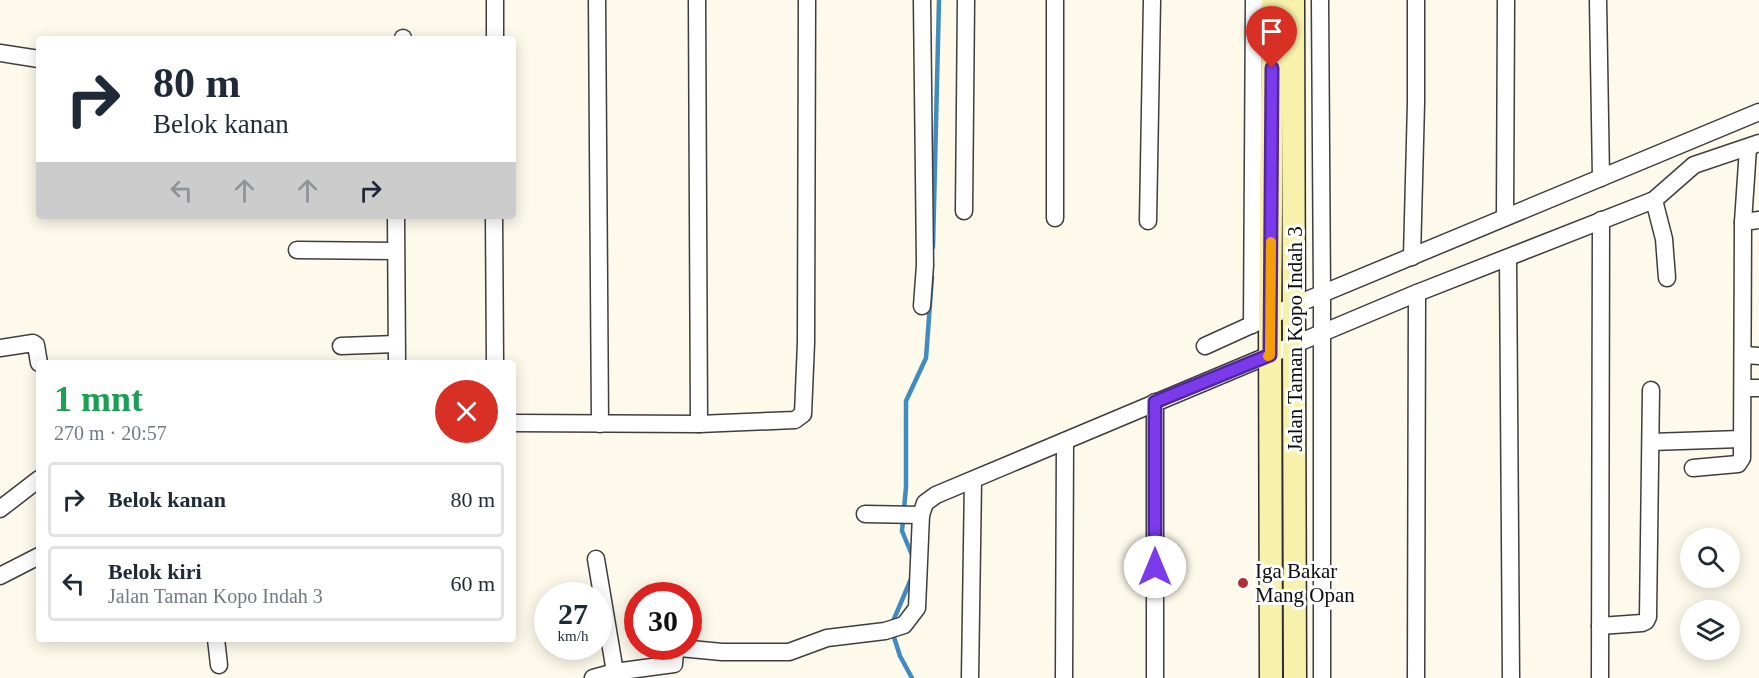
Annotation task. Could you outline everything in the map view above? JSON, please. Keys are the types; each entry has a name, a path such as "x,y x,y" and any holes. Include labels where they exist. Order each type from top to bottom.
{"main road":[{"name":"Jalan Taman Kopo Indah 3","path":"1271,678 1270,355 1261,321 1273,0"},
{"name":"Jalan Taman Kopo Indah 3","path":"1293,0 1295,678"}],"street":[{"path":"495,0 495,36"},
{"path":"597,0 600,423"},
{"path":"698,0 699,424"},
{"path":"516,423 699,424 795,420 803,414 806,343 807,0"},
{"path":"922,0 925,248 922,306"},
{"path":"964,211 966,0"},
{"path":"1055,0 1055,218"},
{"path":"1148,221 1152,0"},
{"path":"1254,0 1261,321"},
{"path":"1320,0 1323,332 1322,678"},
{"path":"1412,257 1416,0"},
{"path":"1505,217 1506,0"},
{"path":"1598,0 1601,178"},
{"path":"0,53 36,58"},
{"path":"1205,346 1295,305 1759,112"},
{"path":"1688,142 1694,165"},
{"path":"865,514 910,516 936,495 1417,293 1654,200 1694,165 1754,145 1751,221 1751,388 1741,439 1743,458 1740,463 1693,468"},
{"path":"1654,200 1664,239 1667,278"},
{"path":"396,219 397,360"},
{"path":"494,219 495,360"},
{"path":"1600,678 1601,220"},
{"path":"297,250 395,251"},
{"path":"1508,258 1511,678"},
{"path":"1416,678 1417,293"},
{"path":"0,348 33,343 36,345 38,360"},
{"path":"341,345 396,344"},
{"path":"1600,626 1642,623 1648,617 1651,390"},
{"path":"1155,402 1155,678"},
{"path":"1651,442 1741,439"},
{"path":"1064,678 1065,441"},
{"path":"0,509 36,480"},
{"path":"970,678 973,480"},
{"path":"593,678 615,672 674,664 675,652 680,648 722,652 789,652 827,638 890,630 904,625 917,608 910,516"},
{"path":"0,576 36,558"},
{"path":"596,559 615,672"},
{"path":"216,642 219,665"}],"waterway":[{"path":"933,247 939,0"},
{"path":"912,555 902,531 906,487 906,401 926,358 932,277"},
{"path":"891,626 911,579"},
{"path":"893,634 900,656 912,678"}],"slow traffic":[{"path":"1268,356 1270,355 1271,242"}],"place":[{"name":"Iga Bakar Mang Opan","path":"1243,583"}],"route":[{"path":"1155,567 1155,402 1270,355 1272,68"}]}
